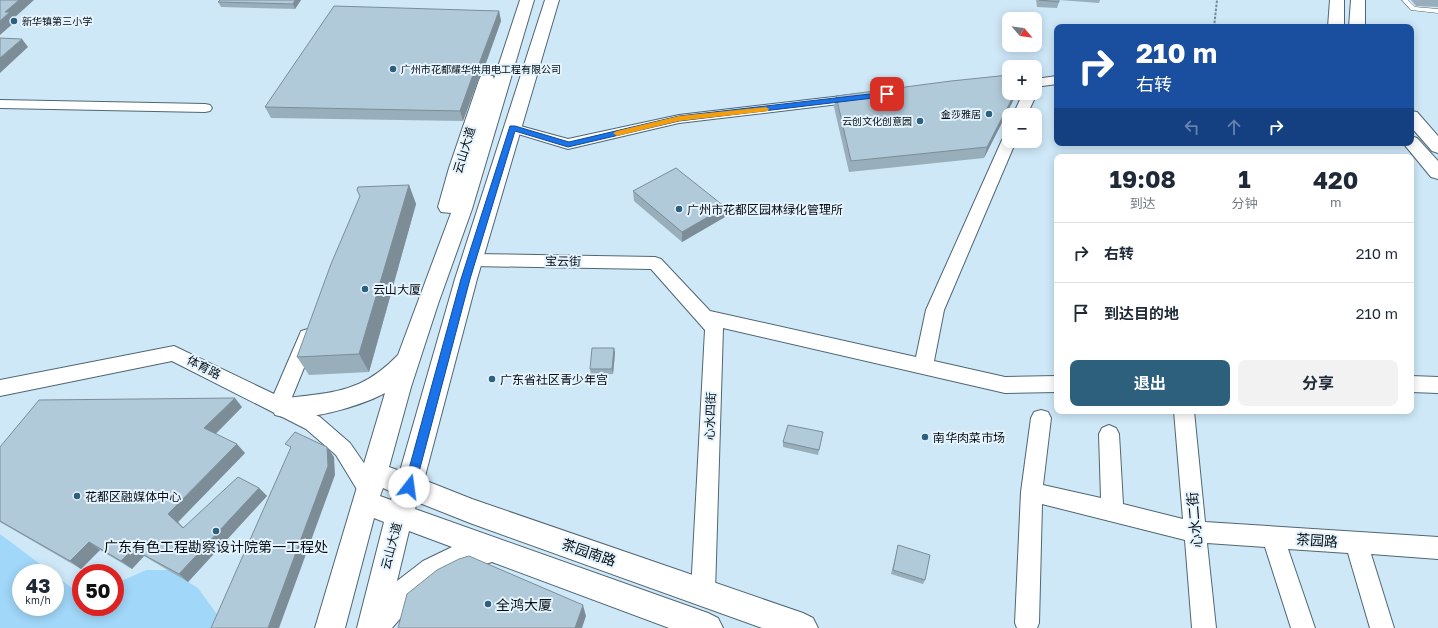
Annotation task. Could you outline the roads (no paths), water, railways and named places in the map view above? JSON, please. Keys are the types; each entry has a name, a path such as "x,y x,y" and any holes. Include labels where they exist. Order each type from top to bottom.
{"main road":[{"name":"云山大道","path":"372,628 399,516 409,487 469,269 552,0"},
{"path":"1336,24 1337,0"},
{"path":"1357,24 1358,0"},
{"name":"云山大道","path":"469,269 494,152 528,6"},
{"name":"云山大道","path":"330,628 385,434 409,358 462,209 528,6"},
{"path":"1414,119 1438,147"},
{"path":"1414,146 1438,174"},
{"path":"281,407 319,405 366,393 389,378 409,358"},
{"name":"茶园南路","path":"370,489 409,487 470,511 803,628"},
{"path":"370,489 399,516 708,628"},
{"path":"372,628 400,596 427,574 457,558 490,550"}],"street":[{"path":"1042,82 1054,80"},
{"path":"512,128 568,144 679,119 872,96"},
{"path":"0,104 205,108"},
{"path":"924,366 935,310 1006,148"},
{"name":"宝云街","path":"469,269 655,263"},
{"name":"心水四街","path":"655,263 714,328 703,592"},
{"path":"281,407 316,317"},
{"path":"704,317 1005,385 1054,384"},
{"name":"体育路","path":"0,388 174,352 313,423 343,449 370,489"},
{"path":"1414,384 1438,385"},
{"name":"心水二街","path":"1184,414 1204,628"},
{"path":"1027,623 1032,492 1041,418"},
{"path":"1109,434 1112,511"},
{"name":"茶园路","path":"1032,492 1195,532 1438,548"},
{"path":"1273,537 1303,628"},
{"path":"1356,543 1382,628"}],"lane":[{"path":"1405,0 1413,9 1438,11"}],"place":[{"name":"新华镇第三小学","path":"14,21"},
{"name":"广州市花都耀华供用电工程有限公司","path":"393,69"},
{"name":"金莎雅居","path":"989,114"},
{"name":"云创文化创意园","path":"920,121"},
{"name":"广州市花都区园林绿化管理所","path":"679,209"},
{"name":"云山大厦","path":"365,289"},
{"name":"广东省社区青少年宫","path":"492,379"},
{"name":"南华肉菜市场","path":"925,437"},
{"name":"花都区融媒体中心","path":"77,496"},
{"name":"广东有色工程勘察设计院第一工程处","path":"216,531"},
{"name":"全鸿大厦","path":"488,604"}]}
